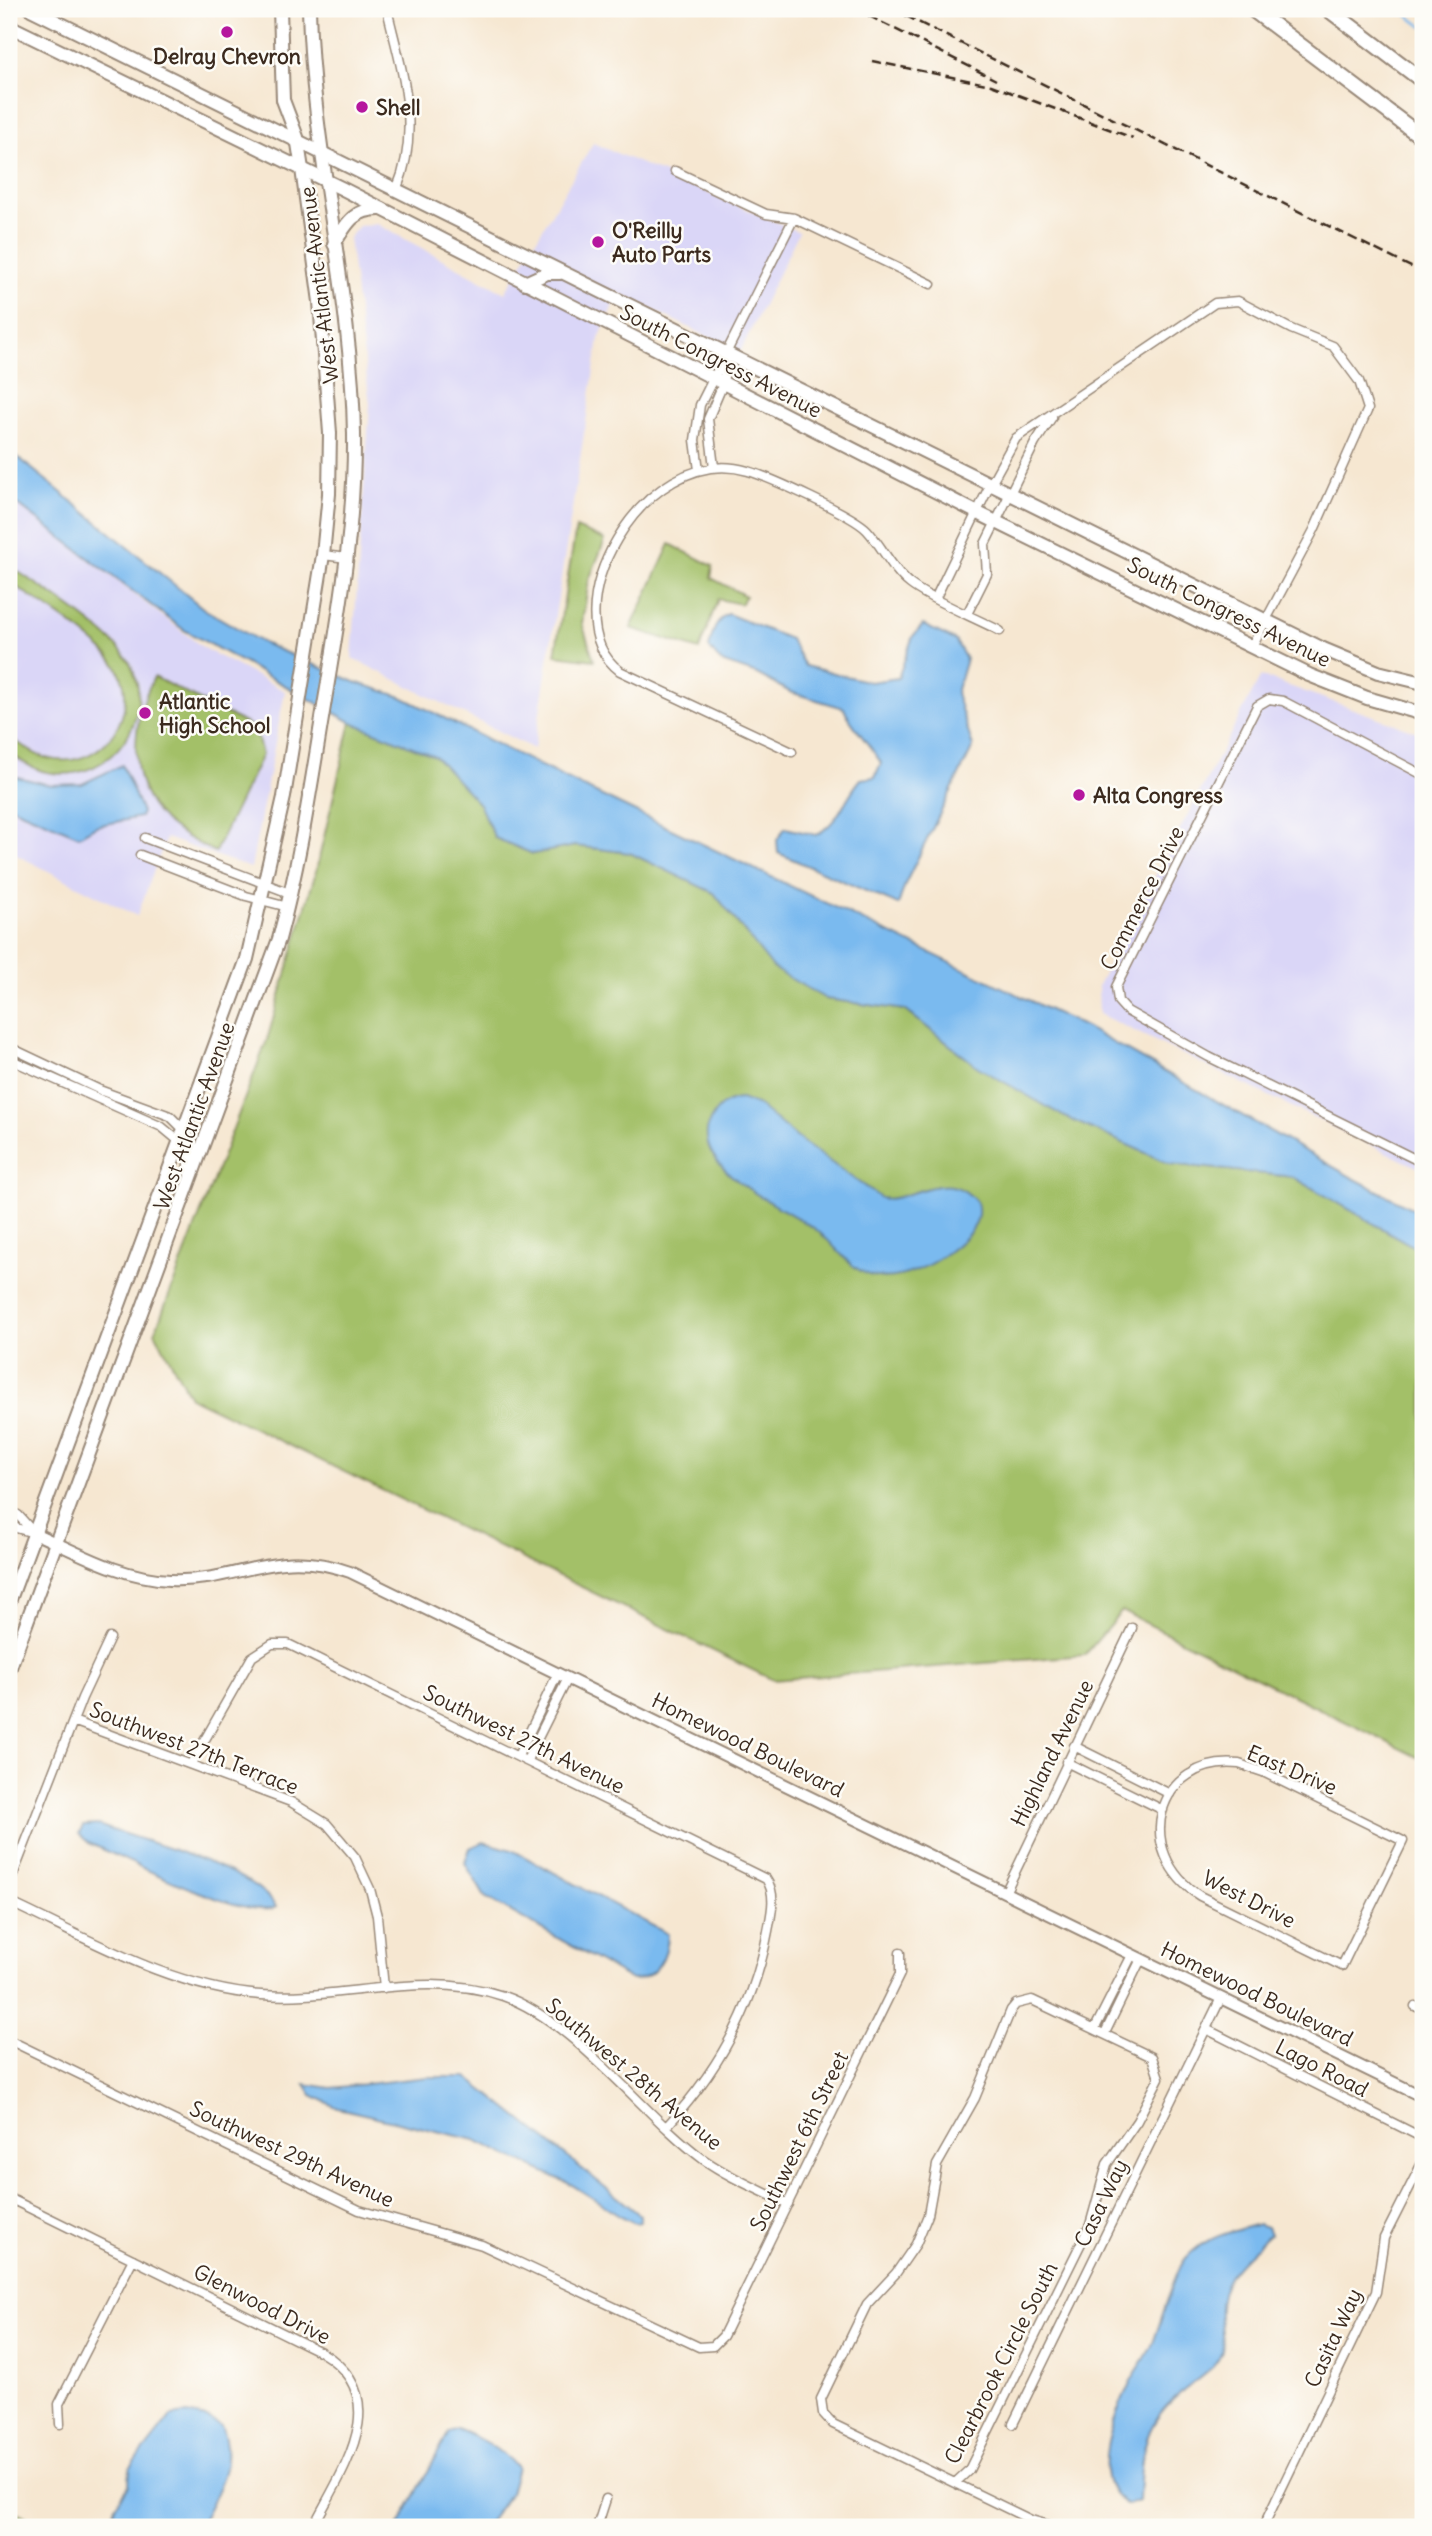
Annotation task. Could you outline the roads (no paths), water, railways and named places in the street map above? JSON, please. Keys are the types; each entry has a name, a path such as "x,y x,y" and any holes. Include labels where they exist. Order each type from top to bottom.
{"highway":[{"path":"1252,9 1423,138"},
{"path":"1328,9 1423,81"}],"main road":[{"name":"South Congress Avenue","path":"31,9 296,137 1266,621 1378,672 1423,683"},
{"name":"West Atlantic Avenue","path":"9,1602 247,959 266,886 284,797 323,555 329,494 330,433 320,302 302,169 296,137 283,100 280,9"},
{"name":"West Atlantic Avenue","path":"9,1670 279,939 292,894 347,558 354,433 345,326 310,61 309,9"},
{"name":"South Congress Avenue","path":"9,26 382,209 978,513 1332,684 1423,714"},
{"path":"334,244 355,214 366,208 382,209"},
{"path":"525,283 547,273 564,273"},
{"path":"182,1136 191,1145 190,1182"}],"street":[{"path":"387,9 411,116 407,164 397,188"},
{"path":"675,171 766,214 794,218 931,284"},
{"path":"714,467 708,419 726,353 794,218"},
{"path":"936,597 990,485 1016,438 1215,303 1228,299 1238,301 1291,329 1333,346 1362,387 1368,402 1367,415 1252,646"},
{"path":"699,470 696,418 718,381"},
{"path":"967,614 986,574 985,544 1035,443 1054,414"},
{"path":"792,752 620,671 606,659 598,644 594,624 600,583 622,529 642,503 664,485 699,470 714,467 745,470 767,477 850,518 866,529 910,584 1000,631"},
{"path":"323,555 347,558"},
{"name":"Commerce Drive","path":"1423,775 1283,701 1263,701 1257,706 1181,857 1116,987 1116,994 1127,1011 1209,1056 1423,1163"},
{"path":"145,838 292,894"},
{"path":"140,855 288,908"},
{"path":"9,1047 102,1091 170,1116 182,1136"},
{"path":"9,1059 100,1102 182,1136"},
{"path":"9,1510 18,1514 34,1533"},
{"path":"9,1526 34,1533"},
{"name":"Homewood Boulevard","path":"34,1533 125,1573 172,1580 204,1578 294,1560 332,1565 563,1675 1423,2096"},
{"name":"Highland Avenue","path":"1005,1893 1132,1628"},
{"path":"9,1885 73,1721 110,1638"},
{"name":"Southwest 27th Avenue","path":"191,1765 258,1651 272,1644 295,1647 766,1879 770,1885 772,1899 765,1949 747,2005 721,2057 687,2104 667,2126"},
{"path":"518,1756 563,1675"},
{"path":"527,1760 563,1675"},
{"name":"Southwest 27th Terrace","path":"73,1721 291,1802 327,1824 346,1845 362,1869 375,1902 384,1988"},
{"path":"1074,1746 1166,1802"},
{"path":"1066,1762 1166,1802"},
{"name":"East Drive","path":"1166,1802 1187,1776 1204,1767 1238,1764 1263,1772 1403,1841 1342,1966"},
{"name":"West Drive","path":"1166,1802 1159,1834 1163,1854 1170,1868 1185,1886 1342,1966"},
{"name":"Southwest 28th Avenue","path":"9,1902 156,1970 211,1987 281,1996 453,1984 484,1990 528,2007 555,2025 704,2160 788,2204"},
{"name":"Southwest 6th Street","path":"719,2342 900,1974 900,1953"},
{"path":"1095,2028 1136,1957"},
{"path":"1056,2527 1031,2519 834,2424 823,2413 821,2399 867,2304 902,2266 916,2244 928,2215 941,2157 975,2098 1011,2010 1025,2000 1039,2001 1105,2033 1136,1957"},
{"name":"Casa Way","path":"1013,2424 1221,1998"},
{"name":"Lago Road","path":"1206,2029 1423,2138"},
{"name":"Clearbrook Circle South","path":"955,2483 969,2470 1084,2238 1104,2171 1146,2106 1159,2078 1158,2067 1152,2057 1105,2033"},
{"name":"Southwest 29th Avenue","path":"9,2040 359,2210 482,2245 699,2347 719,2342"},
{"name":"Casita Way","path":"1263,2527 1376,2292 1384,2238 1423,2161"},
{"name":"Glenwood Drive","path":"9,2198 321,2352 334,2361 349,2379 358,2401 358,2434 313,2527"},
{"path":"60,2424 59,2404 133,2259"},
{"path":"597,2527 606,2499"}],"water":[{"path":"9,450 204,609 265,644 355,682 402,697 577,784 1083,1026 1355,1179 1423,1214 1423,1252 1293,1177 1170,1164 1063,1116 978,1067 905,1010 826,999 774,969 714,893 630,853 575,846 533,854 495,838 479,804 435,756 351,722 184,630 9,498"},
{"path":"728,614 790,639 805,666 870,682 898,678 913,636 923,625 955,640 966,659 956,693 973,747 906,882 898,905 778,853 777,840 785,828 816,835 836,817 861,779 875,777 881,763 844,708 790,692 757,674 721,662 709,648 717,624"},
{"path":"122,765 142,812 140,817 96,826 79,836 9,806 9,775 50,785 82,784"},
{"path":"741,1099 759,1106 805,1144 881,1198 891,1199 940,1186 953,1186 966,1192 977,1203 978,1218 975,1224 951,1250 916,1271 887,1278 859,1270 823,1235 740,1183 722,1167 711,1151 707,1133 719,1108 733,1100"},
{"path":"98,1825 222,1868 264,1893 276,1907 261,1909 213,1897 89,1843 79,1834 83,1826"},
{"path":"483,1842 512,1850 668,1934 666,1950 659,1965 648,1975 632,1980 485,1897 465,1863 470,1848"},
{"path":"428,2077 467,2077 640,2215 640,2222 635,2223 572,2185 475,2140 338,2108 312,2095 305,2084 331,2088"},
{"path":"1258,2224 1267,2227 1270,2234 1242,2260 1223,2290 1220,2303 1223,2341 1221,2354 1211,2369 1161,2412 1143,2452 1139,2501 1128,2505 1115,2495 1108,2481 1107,2449 1116,2415 1153,2343 1181,2265 1201,2245 1219,2236"},
{"path":"187,2414 207,2418 221,2425 225,2440 222,2478 199,2527 109,2527 115,2506 129,2485 130,2468 171,2416"},
{"path":"457,2429 490,2445 517,2467 510,2493 485,2527 398,2527 449,2432"}],"waterway":[{"path":"1399,9 1423,27"}],"railway":[{"path":"855,9 996,80"},
{"path":"892,9 1423,273"},
{"path":"872,61 991,85 1133,138"}],"place":[{"name":"Delray Chevron","path":"227,32"},
{"name":"Shell","path":"362,107"},
{"name":"O'Reilly Auto Parts","path":"598,242"},
{"name":"Atlantic High School","path":"145,713"},
{"name":"Alta Congress","path":"1079,795"}]}
